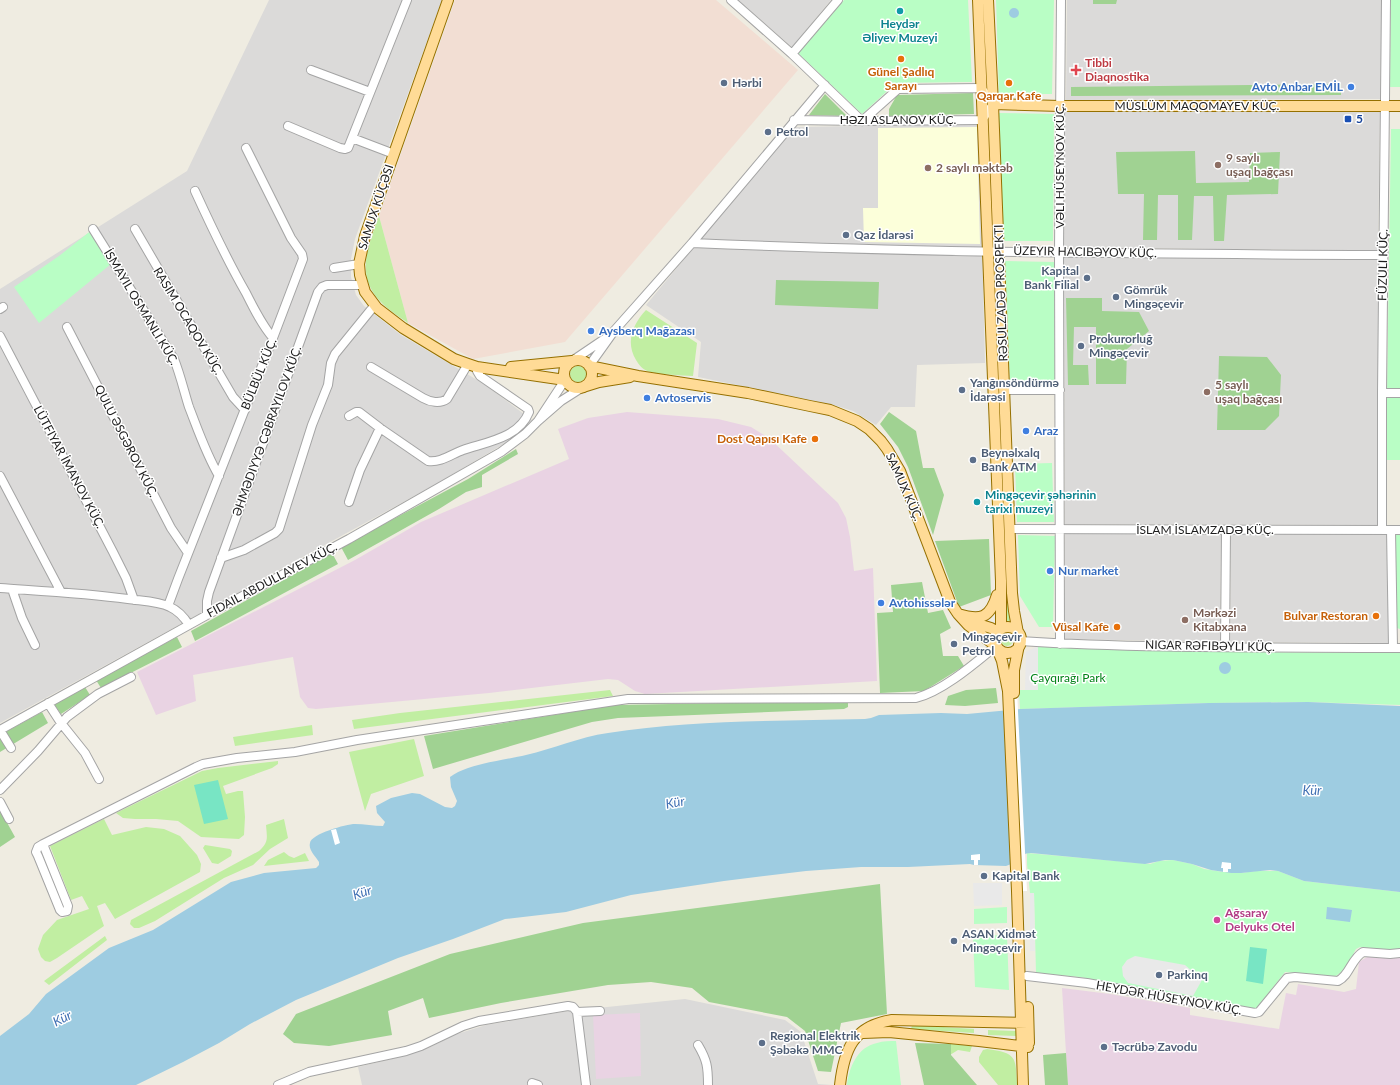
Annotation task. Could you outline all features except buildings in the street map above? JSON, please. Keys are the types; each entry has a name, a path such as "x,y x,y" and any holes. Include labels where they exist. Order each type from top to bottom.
{"main road":[{"name":"SAMUX KÜÇƏSI","path":"448,0 365,236 359,264 362,284 374,306 403,328 454,359 472,366 495,369"},
{"name":"RƏSULZADƏ PROSPEKTI","path":"978,0 1001,581 999,631"},
{"name":"RƏSULZADƏ PROSPEKTI","path":"988,0 1005,390 1012,598 1019,640"},
{"name":"MÜSLÜM MAQOMAYEV KÜÇ.","path":"993,104 1060,106 1400,106"},
{"path":"495,369 575,360 583,361 589,366 638,376"},
{"path":"572,361 568,364 564,371 565,380 574,388 638,376"},
{"path":"582,387 586,385 591,378 591,370 589,366"},
{"path":"495,369 565,380"},
{"name":"SAMUX KÜÇ.","path":"638,376 748,393 810,406 844,415 869,429 887,449 900,471 950,602 958,614 976,632 996,646"},
{"path":"958,614 975,618 988,614 994,605 1001,581"},
{"path":"958,614 969,621 999,631"},
{"path":"1011,691 995,639 999,631 1004,628 1012,628 1019,640 1011,691 1025,1023 1023,1085"},
{"path":"996,646 999,650 1006,653 1014,651 1019,640"},
{"path":"1020,891 1027,976 1025,1023"},
{"path":"840,1085 844,1058 851,1044 861,1033 879,1023 892,1020 1025,1023"},
{"path":"861,1033 889,1032 1025,1047"},
{"path":"1025,1047 1030,1085"}],"street":[{"path":"288,126 345,149 348,148 407,0"},
{"path":"731,0 792,54 862,121 898,89 981,88 993,104 982,120"},
{"path":"792,54 838,0"},
{"name":"VƏLI HÜSEYNOV KÜÇ.","path":"1060,644 1059,252 1061,0"},
{"name":"FÜZULI KÜÇ.","path":"1382,530 1386,0"},
{"path":"311,70 370,92"},
{"path":"589,366 614,331 692,243 824,85"},
{"name":"HƏZI ASLANOV KÜÇ.","path":"794,120 982,120"},
{"path":"352,138 394,154"},
{"name":"BÜLBÜL KÜÇ.","path":"168,606 302,262 302,256 291,238 246,148"},
{"path":"195,191 228,261 263,325 273,338"},
{"name":"RASIM OCAQOV KÜÇ.","path":"135,229 233,396 245,410"},
{"path":"93,230 174,359 189,406 208,455 219,476"},
{"path":"692,243 988,251 1383,255"},
{"path":"334,268 359,264"},
{"path":"207,615 207,601 209,592 318,292 322,287 327,285 362,284"},
{"path":"221,558 244,550 275,533 279,529 312,425 328,385 331,363 335,354 374,306"},
{"name":"QULU ƏSGƏROV KÜÇ.","path":"67,327 171,528 188,553"},
{"path":"572,361 614,331"},
{"name":"LÜTFIYAR İMANOV KÜÇ.","path":"0,336 113,552 126,578 134,600"},
{"path":"349,416 359,412 428,461 434,462 462,450 505,436 518,426 530,412 528,409 480,376 472,366 447,399 439,402 429,401 423,398 371,367"},
{"path":"538,421 565,380"},
{"path":"538,421 561,401 582,387"},
{"path":"1005,390 1060,390"},
{"path":"1382,393 1400,393"},
{"name":"FIDAIL ABDULLAYEV KÜÇ.","path":"0,730 190,626 207,615 349,539 501,452 525,434 538,421"},
{"path":"350,502 360,470 380,428"},
{"path":"0,476 61,592"},
{"name":"İSLAM İSLAMZADƏ KÜÇ.","path":"1010,529 1400,530"},
{"path":"1225,647 1226,530"},
{"path":"1391,530 1396,648"},
{"path":"0,588 61,592 134,600 168,606 181,613 190,626"},
{"path":"12,589 22,618 35,645"},
{"name":"NIGAR RƏFIBƏYLI KÜÇ.","path":"1019,640 1060,644 1396,648"},
{"path":"43,844 68,906 67,911 65,912 60,910 38,856 37,849 43,844 196,767 237,758 295,752 357,740 628,699 916,698 925,696 963,672 996,646"},
{"path":"0,790 38,751 61,723 76,710 98,694 131,677"},
{"path":"48,703 61,723 85,753 98,779"},
{"path":"0,730 11,748"},
{"path":"0,802 9,819"},
{"name":"HEYDƏR HÜSEYNOV KÜÇ.","path":"1027,976 1087,983 1255,1013 1259,1012 1287,978 1295,977 1338,981 1346,975 1358,956 1363,952 1390,954 1400,953"},
{"path":"278,1085 309,1072 406,1051 421,1046 463,1026 479,1021 568,1006 573,1007 576,1012 586,1085"},
{"path":"576,1012 600,1011"},
{"path":"698,1045 706,1058 708,1085"}],"shaded area":[{"path":"269,0 442,0 355,239 351,259 351,277 356,295 364,306 401,335 484,384 532,420 507,442 438,483 0,723 0,289 187,171"},
{"name":"Hərbi","path":"455,0 716,0 798,70 565,342 473,359 408,323 379,216"},
{"path":"738,0 831,0 792,47"},
{"path":"1067,0 1382,0 1380,99 1066,100"},
{"path":"1065,112 1380,112 1378,251 1064,247"},
{"path":"979,124 985,363 917,365 915,407 891,407 876,425 853,411 834,405 698,377 701,342 646,305 794,127"},
{"name":"2 saylı məktəb","path":"977,127 980,244 864,242 863,208 878,208 878,128"},
{"path":"1064,256 1379,259 1378,525 1065,524"},
{"path":"627,412 718,419 751,427 769,438 838,503 846,518 854,571 873,568 877,681 645,694 635,691 618,680 608,679 489,693 316,709 308,708 300,697 293,657 193,675 196,701 156,715 137,672 355,560 421,522 569,459 558,429 588,418"},
{"path":"1221,533 1220,642 1065,639 1065,534"},
{"path":"1231,533 1387,534 1389,643 1230,642"},
{"path":"1038,646 1038,690 1025,690 1026,652"},
{"path":"973,883 1002,883 1002,905 974,906"},
{"path":"1030,893 1034,893 1035,951 1030,951"},
{"name":"Parkinq","path":"1135,956 1185,965 1202,980 1193,996 1128,983 1123,976 1122,967 1127,960"},
{"name":"Təcrübə Zavodu","path":"1400,956 1400,1085 1068,1085 1062,988 1110,994 1190,1008 1190,1015 1279,1029 1286,993 1296,995 1298,984 1344,992 1356,989 1359,962 1367,957"},
{"path":"685,999 785,1020 801,1032 818,1084 832,1085 362,1085 358,1067 404,1056 428,1048 457,1034 486,1025 568,1011"},
{"path":"640,1013 641,1076 596,1079 593,1015"}],"green space":[{"path":"844,0 968,0 972,82 896,83 862,114 798,53"},
{"path":"996,0 1054,0 1052,94 999,94"},
{"path":"1093,0 1117,0 1116,4 1093,4"},
{"path":"1391,0 1400,0 1400,87 1390,87"},
{"path":"1341,84 1341,95 1071,96 1071,87"},
{"path":"973,93 974,114 889,116 889,109 897,95"},
{"path":"825,94 847,116 809,115"},
{"path":"998,113 1054,114 1053,241 1003,241"},
{"path":"1391,129 1400,129 1400,460 1386,460"},
{"path":"1195,151 1196,183 1249,182 1250,153 1280,152 1278,194 1227,195 1224,241 1214,241 1213,196 1194,196 1192,240 1178,240 1178,195 1158,195 1157,240 1143,240 1144,194 1118,194 1116,152"},
{"path":"379,216 408,323 379,300 367,280 366,259 368,248"},
{"path":"93,229 111,264 39,323 14,287 59,256"},
{"path":"1005,261 1054,262 1055,383 1010,384"},
{"path":"776,280 879,282 878,309 775,305"},
{"path":"1066,298 1102,298 1102,311 1139,312 1149,331 1127,349 1126,384 1096,384 1096,327 1074,327 1073,365 1088,365 1089,385 1068,385"},
{"path":"646,310 697,343 693,376 650,372 643,369 638,364 631,347 631,340 637,321"},
{"path":"1219,356 1267,357 1281,375 1279,416 1265,430 1217,430"},
{"path":"578,366 585,371 586,374 581,381 578,382 571,377 570,374 575,367"},
{"path":"889,412 916,431 923,468 934,468 944,495 933,535 908,467 898,447 880,424"},
{"path":"516,449 518,454 482,475 482,487 466,492 439,509 348,560 341,547 468,479"},
{"path":"1052,463 1054,522 1017,522 1015,464"},
{"path":"1018,535 1055,536 1053,627 1039,627 1020,596"},
{"path":"1394,535 1400,535 1400,629 1397,628 1395,623"},
{"path":"989,539 991,595 959,607 935,541"},
{"path":"332,553 338,564 195,641 191,631"},
{"path":"922,582 928,613 943,610 951,628 940,634 943,656 958,656 964,666 924,691 880,693 877,613 893,612 891,585"},
{"path":"1008,593 1011,624 1004,623"},
{"path":"1009,634 1012,635 1012,645 1005,646 1002,645 1001,638 1002,635"},
{"path":"177,637 182,647 101,688 96,680"},
{"name":"Çayqırağı Park","path":"1038,646 1223,652 1400,653 1400,705 1308,702 1209,703 1020,709 1019,690 1038,690"},
{"path":"85,687 90,695 61,714 54,704"},
{"path":"996,688 998,703 965,706 945,705 948,696 966,690"},
{"path":"610,690 613,696 354,729 352,720 400,713"},
{"path":"848,703 848,707 844,709 618,718 592,722 433,769 424,736 615,705"},
{"path":"42,712 48,723 0,752 0,735"},
{"path":"312,725 313,735 235,746 233,737"},
{"path":"414,739 424,776 371,794 365,811 349,752"},
{"path":"278,761 278,764 272,768 223,786 226,794 243,791 245,817 244,835 239,839 201,837 178,821 123,818 116,813 202,771"},
{"path":"218,780 228,819 204,824 194,785"},
{"path":"0,810 15,837 0,847"},
{"path":"104,819 112,835 146,827 164,829 180,836 197,855 201,864 200,872 115,919 105,903 97,906 104,926 57,958 50,962 45,961 41,957 38,949 43,935 57,920 89,909 82,896 71,900 50,846"},
{"path":"284,819 288,838 270,849 253,865 224,878 155,921 139,928 134,928 130,924 131,920 259,851 267,840 266,825"},
{"path":"205,845 230,849 232,851 231,856 218,864 212,863 203,848"},
{"path":"284,852 294,858 305,853 309,861 264,866 268,860"},
{"name":"Ağsaray Delyuks Otel","path":"1027,853 1150,864 1159,861 1173,860 1192,864 1204,869 1223,872 1241,873 1278,871 1304,881 1400,892 1400,949 1385,950 1360,947 1356,949 1342,972 1334,977 1285,972 1256,1009 1080,977 1036,973 1034,893 1030,893"},
{"path":"880,884 887,1014 841,1023 831,1072 818,1071 805,1031 787,1017 709,1002 692,988 651,982 608,985 501,1003 429,1018 423,998 388,1011 392,1035 329,1046 294,1043 283,1034 296,1014 450,954 583,923"},
{"path":"1007,907 1007,923 974,924 974,909"},
{"path":"1007,935 1009,990 975,987 973,936"},
{"path":"105,936 107,940 49,985 44,981"},
{"path":"1250,947 1267,949 1263,984 1246,981"},
{"path":"912,1025 974,1029 974,1033 911,1029"},
{"path":"988,1030 1016,1031 1016,1036 988,1035"},
{"path":"896,1041 901,1085 847,1085 852,1065 864,1049 879,1042"},
{"path":"915,1043 951,1044 951,1055 977,1085 924,1085"},
{"path":"951,1044 972,1046 970,1052 958,1050 950,1055"},
{"path":"987,1049 1004,1052 1012,1058 1015,1062 1017,1085 998,1085 979,1062 979,1057 983,1050"},
{"path":"1066,1053 1068,1085 1045,1085 1043,1055"}],"water":[{"path":"1012,8 1016,8 1018,9 1018,17 1012,18 1009,15 1009,11"},
{"path":"1223,662 1227,662 1231,668 1227,674 1223,674 1219,670 1219,666"},
{"name":"Kür","path":"1308,702 1400,706 1400,892 1304,881 1278,871 1270,870 1231,873 1211,870 1173,860 1145,864 1031,853 1021,856 1013,863 1006,866 970,864 908,867 861,867 806,871 724,881 631,895 566,912 505,919 398,958 296,1000 250,1024 219,1043 136,1085 0,1085 0,1036 29,1014 46,994 109,948 153,930 231,882 264,873 316,868 319,865 319,862 310,848 310,843 316,836 351,824 383,826 385,822 377,813 376,806 391,798 412,793 420,794 445,807 452,808 455,806 457,801 451,787 450,777 466,769 486,763 517,757 597,735 704,723 865,719 879,715 941,713 967,714 1020,709 1209,703"},
{"path":"1327,907 1352,910 1350,922 1326,919"}],"pier":[{"path":"1004,691 1017,691 1027,891 1013,891"},
{"path":"336,829 340,843 335,845 331,830"},
{"path":"980,854 978,865 974,865 974,860 971,860 971,855"},
{"path":"1222,862 1231,863 1231,869 1228,869 1228,872 1223,872 1223,868 1221,868"}],"place":[{"name":"Heydər Əliyev Muzeyi","path":"900,11"},
{"name":"Günel Şadlıq Sarayı","path":"901,59"},
{"name":"Tibbi Diaqnostika","path":"1076,70"},
{"name":"Hərbi","path":"724,83"},
{"name":"Qarqar Kafe","path":"1009,83"},
{"name":"Avto Anbar EMİL","path":"1351,87"},
{"name":"5","path":"1348,119"},
{"name":"Petrol","path":"768,132"},
{"name":"9 saylı uşaq bağçası","path":"1218,165"},
{"name":"2 saylı məktəb","path":"928,168"},
{"name":"Qaz İdarəsi","path":"846,235"},
{"name":"Kapital Bank Filial","path":"1087,278"},
{"name":"Gömrük Mingəçevir","path":"1116,297"},
{"name":"Aysberq Mağazası","path":"591,331"},
{"name":"Prokurorluğ Mingəçevir","path":"1081,346"},
{"name":"Yanğınsöndürmə İdarəsi","path":"962,390"},
{"name":"5 saylı uşaq bağçası","path":"1207,392"},
{"name":"Avtoservis","path":"647,398"},
{"name":"Araz","path":"1026,431"},
{"name":"Dost Qapısı Kafe","path":"815,439"},
{"name":"Beynəlxalq Bank ATM","path":"973,460"},
{"name":"Mingəçevir şəhərinin tarixi muzeyi","path":"977,502"},
{"name":"Nur market","path":"1050,571"},
{"name":"Avtohissələr","path":"881,603"},
{"name":"Bulvar Restoran","path":"1376,616"},
{"name":"Mərkəzi Kitabxana","path":"1185,620"},
{"name":"Vüsal Kafe","path":"1117,627"},
{"name":"Mingəçevir Petrol","path":"954,644"},
{"name":"Kapital Bank","path":"984,876"},
{"name":"Ağsaray Delyuks Otel","path":"1217,920"},
{"name":"ASAN Xidmət Mingəçevir","path":"954,941"},
{"name":"Parkinq","path":"1159,975"},
{"name":"Regional Elektrik Şəbəkə MMC","path":"762,1043"},
{"name":"Təcrübə Zavodu","path":"1104,1047"}]}
